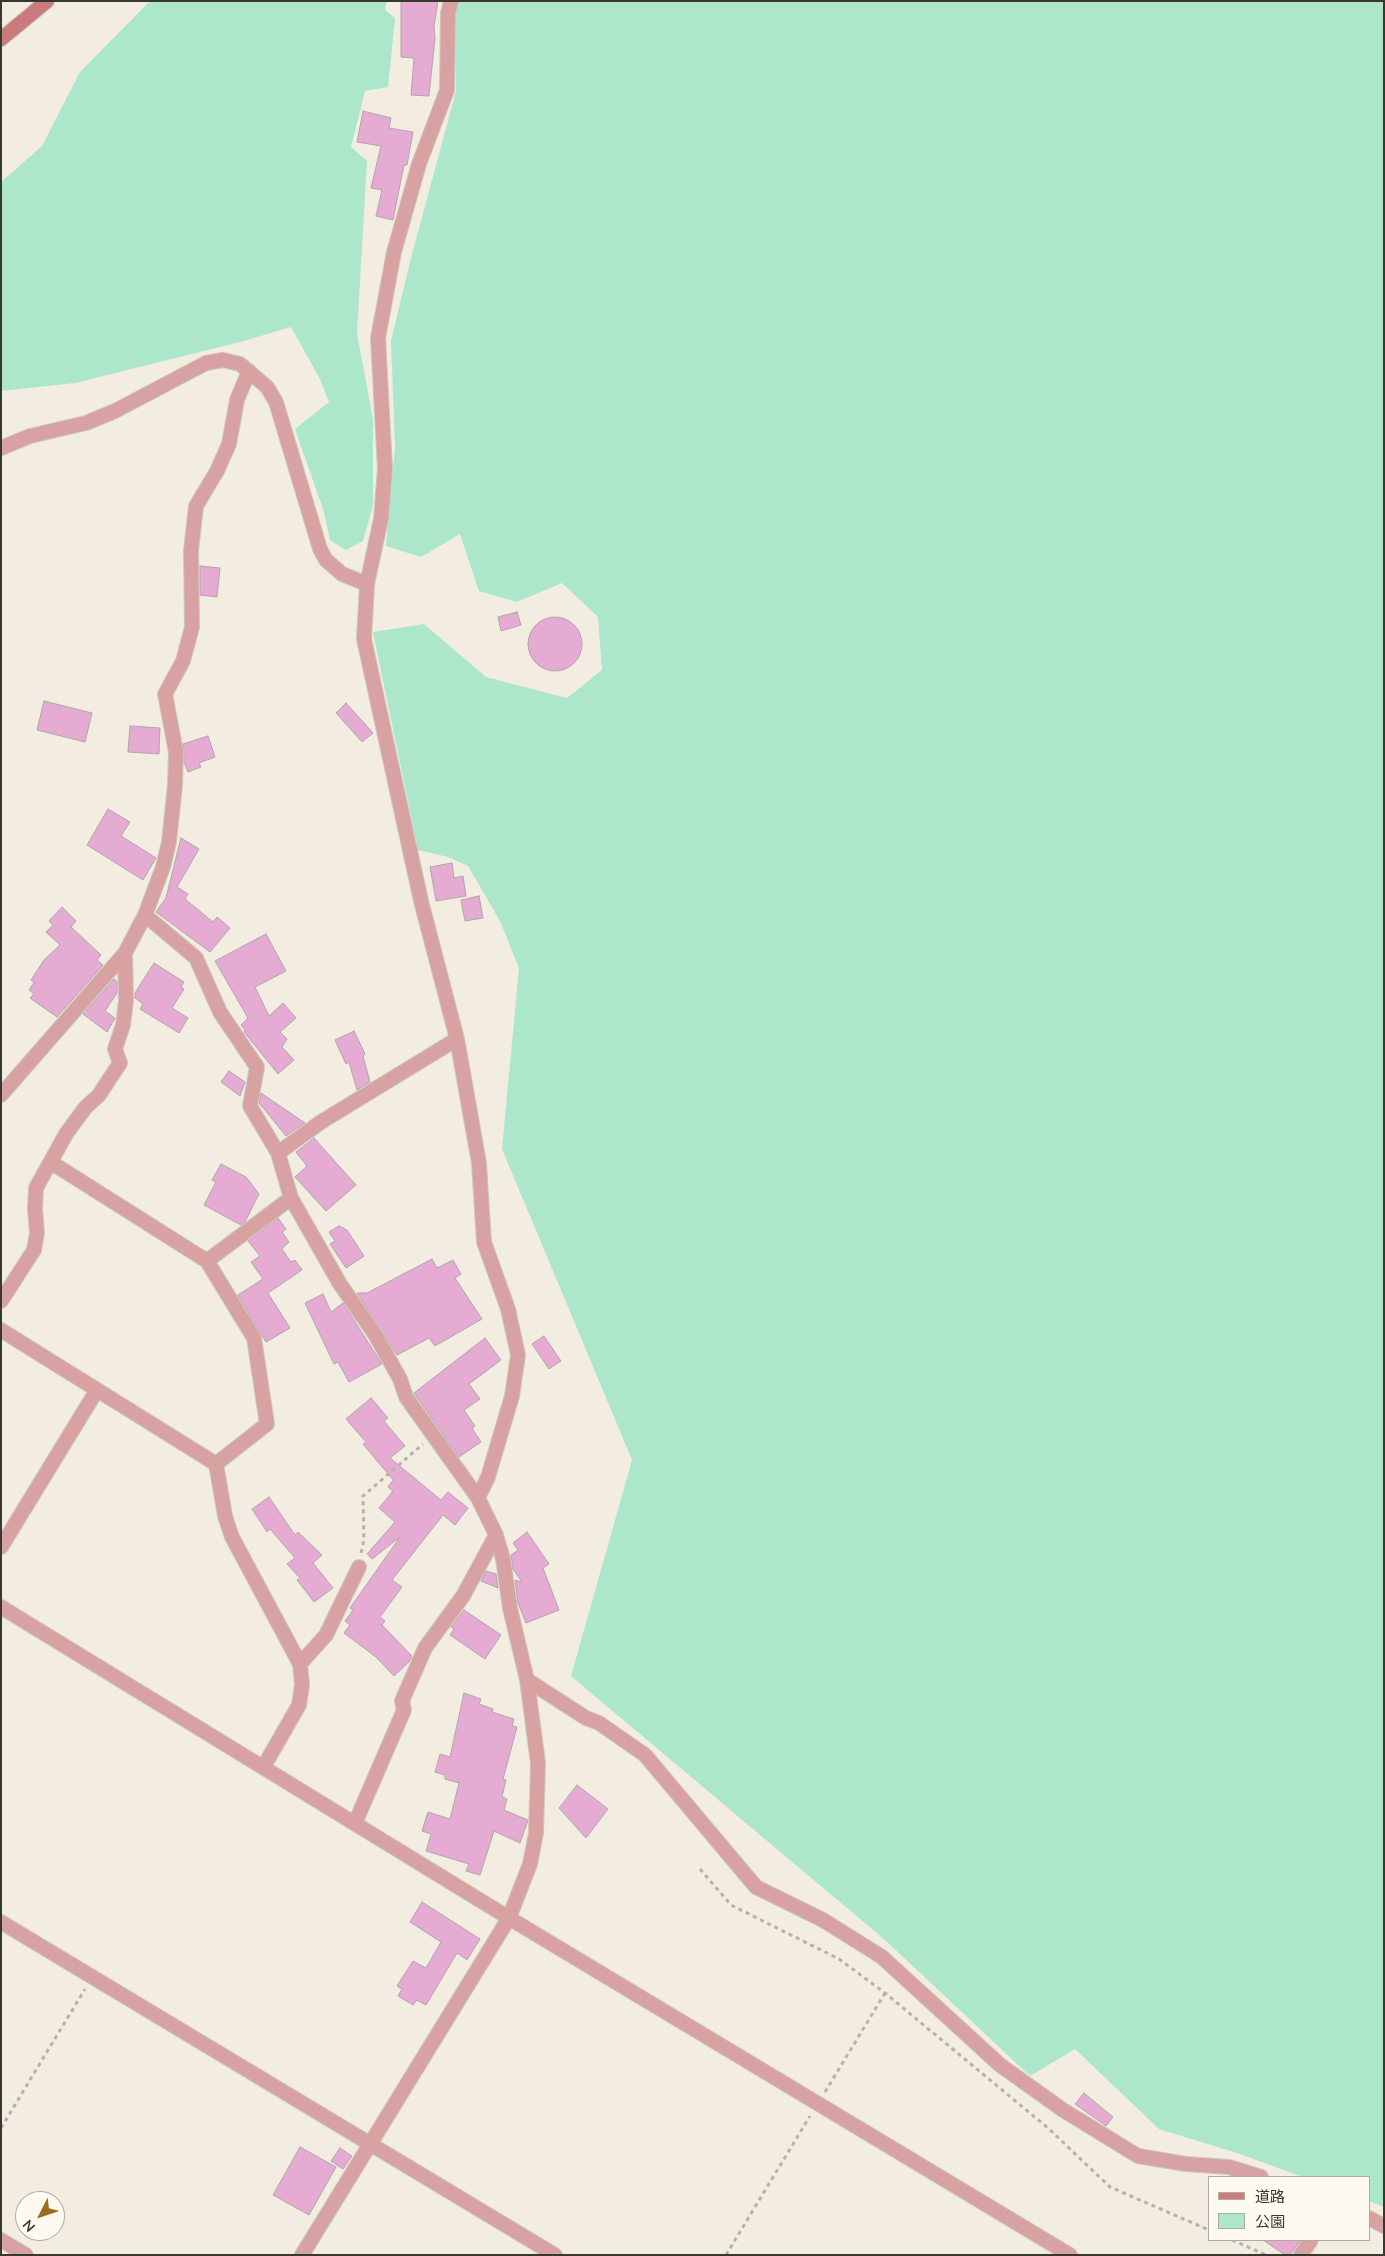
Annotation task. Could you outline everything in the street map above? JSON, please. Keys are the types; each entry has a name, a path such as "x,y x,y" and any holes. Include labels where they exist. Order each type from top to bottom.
{"main road":[{"path":"1,39 47,1"}],"street":[{"path":"451,1 448,13 446,90 419,164 394,252 378,338 385,469 381,519 367,584 364,639 421,901 457,1039 479,1163 484,1242 508,1309 518,1354 512,1396 488,1476 478,1498"},
{"path":"1,448 30,436 86,423 115,411 206,363 223,360 240,364 267,387 276,402 320,549 326,560 342,574 367,584"},
{"path":"1,1095 125,953 145,915 163,867 175,785 176,752 166,694 183,662 192,627 191,550 196,506 217,471 229,444 237,400 249,371"},
{"path":"145,915 196,958 220,1012 257,1067 250,1106 278,1153 291,1198 340,1284 380,1344 400,1379 406,1397 478,1498 496,1535 503,1559 510,1608 527,1680 538,1763 536,1833 530,1864 509,1918 302,2255"},
{"path":"1,1301 34,1250 37,1233 34,1209 36,1188 52,1163 66,1134 85,1108 99,1095 120,1063 115,1050 123,1025 126,1001 125,953"},
{"path":"278,1153 321,1122 457,1039"},
{"path":"52,1163 207,1262 254,1338 267,1424 216,1464"},
{"path":"207,1262 291,1198"},
{"path":"1,1330 216,1464 225,1516 232,1537 300,1664 302,1685 299,1705 264,1766"},
{"path":"1,1547 97,1390"},
{"path":"355,1823 404,1710 402,1700 425,1648 463,1596 496,1535"},
{"path":"300,1664 326,1635 359,1567"},
{"path":"1,1607 264,1766 509,1918 1070,2255"},
{"path":"527,1680 586,1718 599,1723 645,1755 756,1887 822,1920 882,1956 993,2060 1063,2110 1138,2156 1186,2164 1229,2167 1258,2176"},
{"path":"1,1922 371,2142 555,2255"},
{"path":"1370,2219 1384,2226"},
{"path":"1,2240 26,2255"},
{"path":"1302,2255 1310,2241"}],"path":[{"path":"359,1567 364,1540 363,1496 433,1436"},
{"path":"700,1869 731,1905 839,1959 885,1993 1048,2128 1110,2187 1208,2230"},
{"path":"1,2128 93,1977"},
{"path":"726,2255 885,1993"},
{"path":"1234,2241 1266,2255"}],"green space":[{"path":"150,1 387,1 385,10 395,18 388,87 365,91 351,147 367,161 357,333 373,420 373,505 363,541 346,550 330,540 324,512 295,429 329,402 320,379 291,327 240,342 75,383 1,391 1,182 42,146 80,72"},
{"path":"454,1 1384,1 1384,2207 1370,2201 1370,2176 1300,2176 1237,2153 1159,2129 1075,2049 1030,2076 885,1940 571,1676 632,1460 502,1149 519,968 500,921 468,866 448,857 418,850 373,632 424,624 486,677 567,698 602,670 598,617 562,583 517,602 479,591 460,534 421,557 386,546 395,446 391,341 411,258 456,91"}],"building":[{"path":"401,1 438,1 434,26 435,38 429,96 411,95 414,58 401,57"},
{"path":"363,111 391,118 389,128 413,132 393,220 376,216 382,190 371,188 381,146 357,142"},
{"path":"200,566 220,568 217,597 200,595"},
{"path":"517,612 521,625 501,631 498,617"},
{"path":"550,617 560,617 570,621 578,629 582,644 578,659 570,667 560,671 550,671 540,667 532,659 528,649 528,639 532,629 540,621"},
{"path":"44,701 92,713 85,742 37,730"},
{"path":"346,703 373,733 362,742 336,713"},
{"path":"130,726 160,728 159,754 128,752"},
{"path":"208,736 215,757 199,763 201,767 188,772 184,762 183,744"},
{"path":"108,809 130,822 121,836 156,858 143,880 87,845"},
{"path":"181,838 199,849 177,887 188,894 185,899 213,922 217,917 230,928 210,952 156,912 166,898"},
{"path":"452,863 454,878 463,876 466,896 436,901 430,867"},
{"path":"479,896 483,918 465,921 461,900"},
{"path":"62,907 76,921 71,927 101,955 97,960 103,965 57,1017 30,998 34,994 29,990 34,982 31,980 44,960 60,945 46,932 53,925 49,921"},
{"path":"266,934 286,971 255,987 269,1016 283,1003 296,1018 280,1032 287,1039 282,1047 294,1060 278,1074 244,1032 245,1030 241,1025 248,1018 215,961"},
{"path":"154,963 184,982 181,987 184,989 172,1008 188,1018 179,1033 140,1009 143,1004 135,998 135,993"},
{"path":"114,979 117,982 117,993 105,1011 115,1018 107,1032 83,1014"},
{"path":"354,1031 365,1054 363,1056 370,1082 357,1090 349,1062 346,1064 335,1040"},
{"path":"229,1071 245,1082 240,1096 221,1082"},
{"path":"261,1093 305,1123 286,1136 259,1103"},
{"path":"314,1138 356,1185 326,1211 295,1177 307,1166 296,1152"},
{"path":"221,1164 246,1177 259,1194 245,1222 241,1225 204,1205 216,1182 212,1180"},
{"path":"278,1218 286,1229 282,1232 289,1242 282,1249 291,1262 295,1260 302,1270 268,1293 290,1328 266,1342 238,1295 263,1279 251,1262 260,1256 248,1241"},
{"path":"339,1226 347,1230 364,1256 346,1268 330,1244 335,1241 329,1232"},
{"path":"432,1259 437,1268 453,1260 461,1274 455,1278 482,1319 435,1346 429,1338 397,1355 357,1293 367,1293"},
{"path":"323,1294 331,1312 343,1303 382,1364 349,1382 338,1362 334,1364 305,1303"},
{"path":"544,1336 561,1361 549,1369 532,1344"},
{"path":"485,1338 501,1360 469,1384 480,1399 464,1410 475,1426 472,1428 481,1442 459,1457 414,1393"},
{"path":"371,1398 388,1418 384,1421 405,1446 390,1458 441,1500 448,1492 468,1508 455,1525 443,1515 392,1580 402,1587 380,1617 385,1621 382,1625 412,1656 409,1662 394,1676 376,1657 344,1633 350,1625 345,1621 353,1610 350,1608 400,1537 372,1559 367,1554 395,1522 379,1508 393,1491 388,1487 393,1480 363,1444 366,1442 346,1419"},
{"path":"269,1497 295,1535 298,1532 322,1555 313,1563 333,1588 314,1602 297,1580 300,1578 287,1564 295,1558 270,1529 267,1532 252,1509"},
{"path":"527,1532 549,1564 543,1568 559,1610 526,1623 518,1603 515,1580 522,1582 513,1569 511,1555 518,1550 513,1543"},
{"path":"486,1571 496,1574 498,1588 481,1581"},
{"path":"464,1610 501,1635 485,1659 450,1635 454,1629 451,1627"},
{"path":"464,1693 481,1699 479,1704 493,1709 492,1712 514,1719 512,1726 517,1727 503,1779 506,1780 502,1797 507,1799 504,1810 528,1820 520,1843 494,1831 480,1875 466,1871 469,1864 426,1851 431,1834 422,1831 428,1812 450,1819 459,1783 445,1779 445,1775 435,1772 440,1754 450,1757"},
{"path":"577,1785 608,1809 586,1838 559,1808"},
{"path":"422,1902 480,1939 467,1960 457,1953 426,2005 417,2000 413,2005 398,1996 402,1989 397,1986 413,1961 426,1968 441,1942 410,1922"},
{"path":"1084,2093 1113,2117 1106,2126 1075,2104"},
{"path":"300,2147 336,2167 309,2215 273,2195"},
{"path":"340,2148 352,2156 343,2169 331,2161"},
{"path":"1264,2241 1300,2241 1290,2255 1285,2255"}]}
